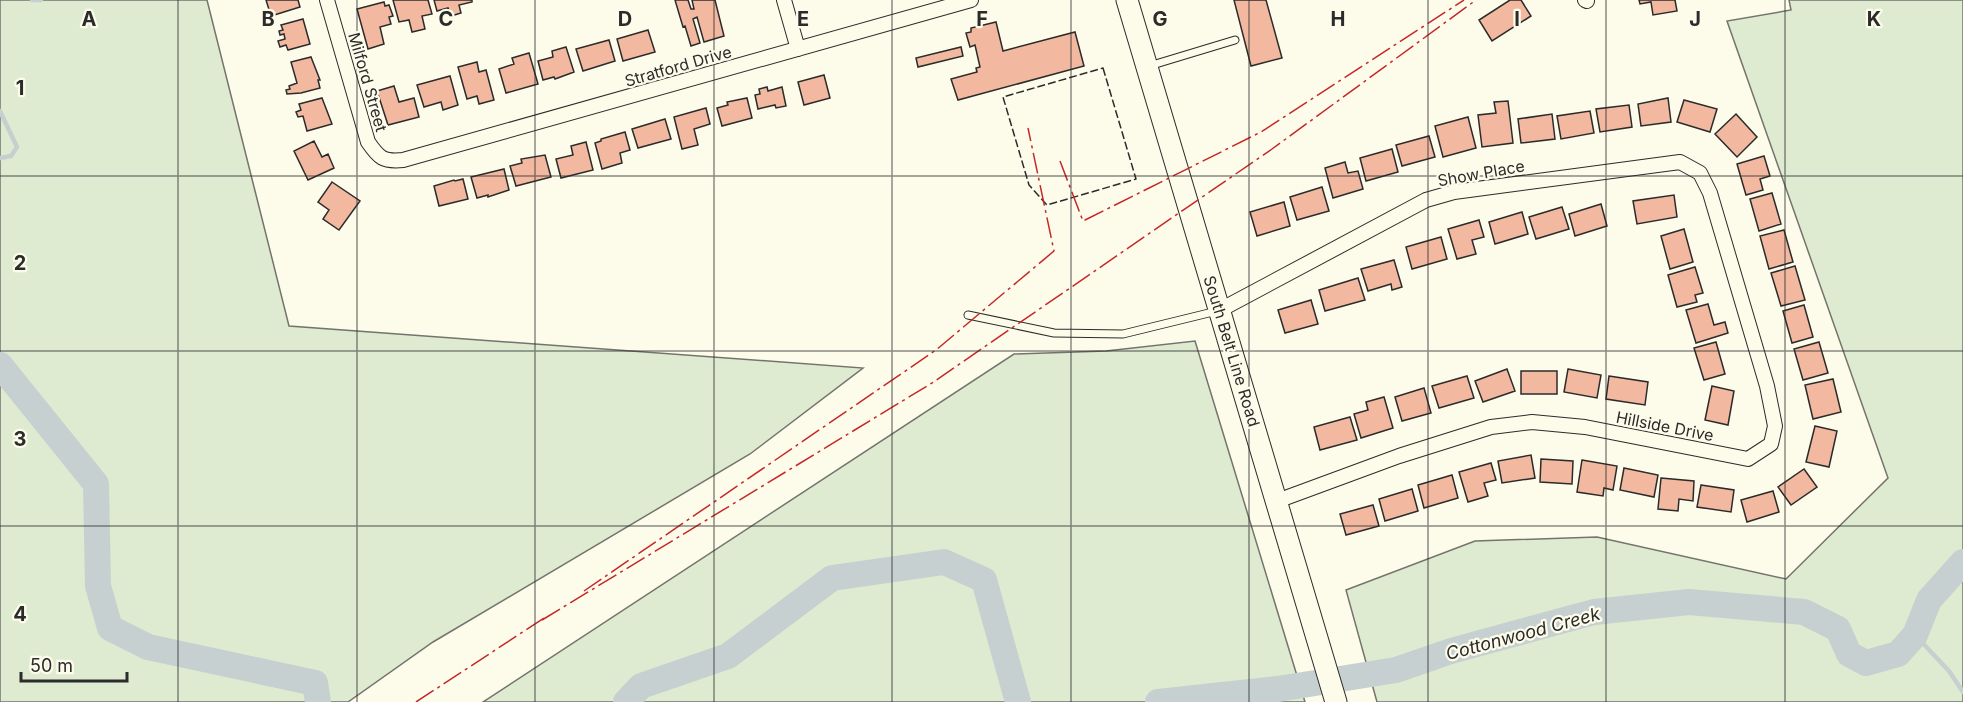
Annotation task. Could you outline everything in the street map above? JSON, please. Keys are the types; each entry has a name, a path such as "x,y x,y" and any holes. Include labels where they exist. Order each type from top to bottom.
{"main road":[{"name":"South Belt Line Road","path":"1127,0 1336,702"}],"street":[{"name":"Milford Street","path":"327,0 368,142 379,158 393,161"},
{"path":"784,0 798,49"},
{"name":"Stratford Drive","path":"393,161 971,0"},
{"name":"Show Place","path":"1220,310 1426,200 1454,192 1680,162 1700,174"},
{"name":"Hillside Drive","path":"1277,501 1399,456 1491,427 1532,422 1585,427 1748,459 1771,444 1775,426 1767,386 1710,193 1700,174"}],"lane":[{"path":"1147,67 1235,40"},
{"path":"968,315 1054,333 1124,334 1220,310"}],"green space":[{"path":"0,0 207,0 289,326 863,368 750,454 433,642 348,702 0,702"},
{"path":"1789,0 1963,0 1963,702 1377,702 1346,590 1475,541 1597,537 1786,579 1888,478 1727,21 1791,10"},
{"path":"1195,341 1305,702 483,702 1014,354 1106,351"}],"building":[{"path":"266,0 298,0 300,7 271,16"},
{"path":"393,0 428,0 432,14 422,16 425,29 412,32 409,20 399,22"},
{"path":"434,0 472,0 472,2 459,5 461,13 451,16 448,8 437,11"},
{"path":"675,0 688,0 691,9 694,9 692,0 715,0 724,36 704,42 697,17 693,19 700,43 691,46"},
{"path":"1234,0 1266,0 1282,58 1251,66"},
{"path":"1510,0 1521,0 1531,16 1492,41 1479,20"},
{"path":"1639,0 1675,0 1677,11 1653,15 1651,2 1640,4"},
{"path":"384,2 385,6 389,5 393,16 389,17 391,24 380,27 384,44 368,49 357,9"},
{"path":"303,19 310,44 288,50 286,45 280,47 278,41 285,39 284,34 280,35 279,31 283,30 281,25"},
{"path":"996,22 1003,51 1075,32 1084,66 958,100 951,79 977,72 976,68 980,67 975,45 970,47 966,33 971,32 971,28"},
{"path":"648,30 655,52 623,61 617,39"},
{"path":"609,40 615,61 583,71 576,49"},
{"path":"566,47 574,72 555,79 554,77 543,80 538,61 553,57 552,51"},
{"path":"961,47 963,56 918,67 916,58"},
{"path":"529,53 538,84 506,93 499,69 514,64 512,58"},
{"path":"311,57 320,80 318,80 320,88 287,94 286,90 290,89 289,86 297,83 291,62"},
{"path":"477,62 479,72 486,70 494,100 479,104 477,96 467,99 458,67"},
{"path":"824,75 830,98 804,105 798,82"},
{"path":"450,76 458,105 443,110 441,102 424,107 417,85"},
{"path":"394,86 399,102 414,98 419,117 388,125 377,91"},
{"path":"767,87 768,91 782,87 786,106 776,108 775,105 758,109 755,95 760,94 759,89"},
{"path":"322,98 332,124 307,131 303,116 298,117 296,112 301,110 299,104"},
{"path":"747,98 752,118 722,126 717,108 728,105 727,102"},
{"path":"1668,98 1671,122 1641,126 1638,104"},
{"path":"1684,100 1717,109 1710,132 1677,122"},
{"path":"1508,101 1513,143 1482,147 1478,115 1496,113 1494,102"},
{"path":"1629,105 1632,127 1600,132 1596,109"},
{"path":"706,108 710,124 694,129 698,145 682,149 674,117"},
{"path":"1590,111 1594,133 1561,139 1557,116"},
{"path":"1552,114 1555,139 1521,143 1518,119"},
{"path":"1736,114 1757,137 1737,157 1715,134"},
{"path":"1468,117 1476,148 1443,157 1435,126"},
{"path":"665,119 671,139 638,148 632,129"},
{"path":"625,132 630,150 620,153 622,163 602,169 595,143"},
{"path":"1429,136 1435,157 1402,166 1396,145"},
{"path":"314,141 322,157 328,154 334,168 308,180 294,151"},
{"path":"586,142 593,170 561,178 556,159 573,155 571,146"},
{"path":"1392,149 1398,172 1366,181 1360,158"},
{"path":"545,155 551,177 516,186 510,166 522,163 521,159"},
{"path":"1764,156 1770,176 1760,179 1763,190 1746,195 1737,164"},
{"path":"1345,162 1348,173 1358,171 1363,189 1333,198 1325,168"},
{"path":"504,169 509,190 477,198 471,177"},
{"path":"463,179 468,199 439,206 434,186"},
{"path":"332,182 360,201 339,230 323,219 329,210 318,202"},
{"path":"1322,187 1329,211 1297,220 1290,197"},
{"path":"1772,193 1781,224 1759,231 1750,199"},
{"path":"1674,195 1677,217 1637,224 1633,201"},
{"path":"1284,202 1290,226 1257,236 1250,212"},
{"path":"1601,204 1607,226 1575,236 1569,214"},
{"path":"1562,207 1569,229 1536,239 1529,217"},
{"path":"1522,212 1528,234 1495,244 1489,222"},
{"path":"1479,220 1484,237 1472,240 1476,254 1457,259 1448,229"},
{"path":"1684,229 1693,262 1670,269 1661,236"},
{"path":"1784,230 1793,262 1769,269 1760,236"},
{"path":"1441,237 1447,259 1412,269 1406,247"},
{"path":"1394,260 1402,287 1392,290 1391,284 1368,291 1361,269"},
{"path":"1795,266 1805,300 1781,306 1771,273"},
{"path":"1695,267 1703,293 1695,295 1697,302 1677,307 1668,275"},
{"path":"1358,278 1365,300 1325,311 1319,290"},
{"path":"1311,300 1318,324 1285,333 1278,310"},
{"path":"1708,304 1714,325 1725,322 1728,333 1696,343 1686,310"},
{"path":"1804,305 1813,337 1792,343 1783,311"},
{"path":"1716,342 1725,374 1704,380 1694,348"},
{"path":"1819,342 1828,373 1803,380 1794,349"},
{"path":"1507,369 1515,391 1483,402 1475,381"},
{"path":"1568,369 1601,375 1597,398 1564,392"},
{"path":"1521,371 1557,371 1557,394 1521,394"},
{"path":"1467,376 1474,398 1439,408 1432,386"},
{"path":"1609,376 1648,382 1645,405 1606,399"},
{"path":"1833,379 1841,412 1813,419 1805,385"},
{"path":"1712,386 1734,391 1728,425 1705,420"},
{"path":"1424,388 1431,413 1402,421 1395,397"},
{"path":"1384,397 1393,428 1361,438 1354,414 1368,410 1366,402"},
{"path":"1350,417 1357,440 1320,450 1314,427"},
{"path":"1815,426 1837,431 1829,467 1806,462"},
{"path":"1531,455 1535,478 1502,483 1498,461"},
{"path":"1541,459 1573,461 1572,484 1540,482"},
{"path":"1582,460 1617,466 1613,490 1604,488 1603,496 1577,492"},
{"path":"1491,463 1496,480 1484,483 1488,496 1468,502 1459,472"},
{"path":"1624,468 1658,475 1654,497 1620,490"},
{"path":"1804,469 1817,487 1791,505 1778,487"},
{"path":"1452,475 1458,498 1424,508 1418,485"},
{"path":"1661,478 1694,481 1693,501 1679,499 1678,511 1658,509"},
{"path":"1701,485 1734,490 1731,512 1697,507"},
{"path":"1412,489 1418,511 1385,521 1379,499"},
{"path":"1773,491 1779,512 1747,522 1741,500"},
{"path":"1373,505 1379,526 1346,535 1340,514"}],"waterway":[{"path":"32,0 41,0"},
{"path":"0,111 17,147 11,156 0,158"},
{"name":"Cottonwood Creek","path":"0,365 96,484 98,586 110,628 148,647 315,683 318,702"},
{"name":"Cottonwood Creek","path":"626,702 641,686 728,656 832,578 944,562 984,580 1018,702"},
{"name":"Cottonwood Creek","path":"1158,702 1278,689 1396,670 1451,651 1594,612 1689,602 1804,612 1838,629 1849,654 1866,663 1898,654 1915,635 1929,600 1963,562"},
{"path":"1915,635 1949,671 1963,692"}],"fence":[{"path":"1103,68 1136,179 1047,205 1029,185 1003,97 1103,68"}],"power":[{"path":"1060,161 1083,221 1261,132 1464,0"},
{"path":"542,620 932,383 1272,149 1476,0"},
{"path":"584,591 936,350 1054,251 1028,128"},
{"path":"416,702 544,618"}]}
